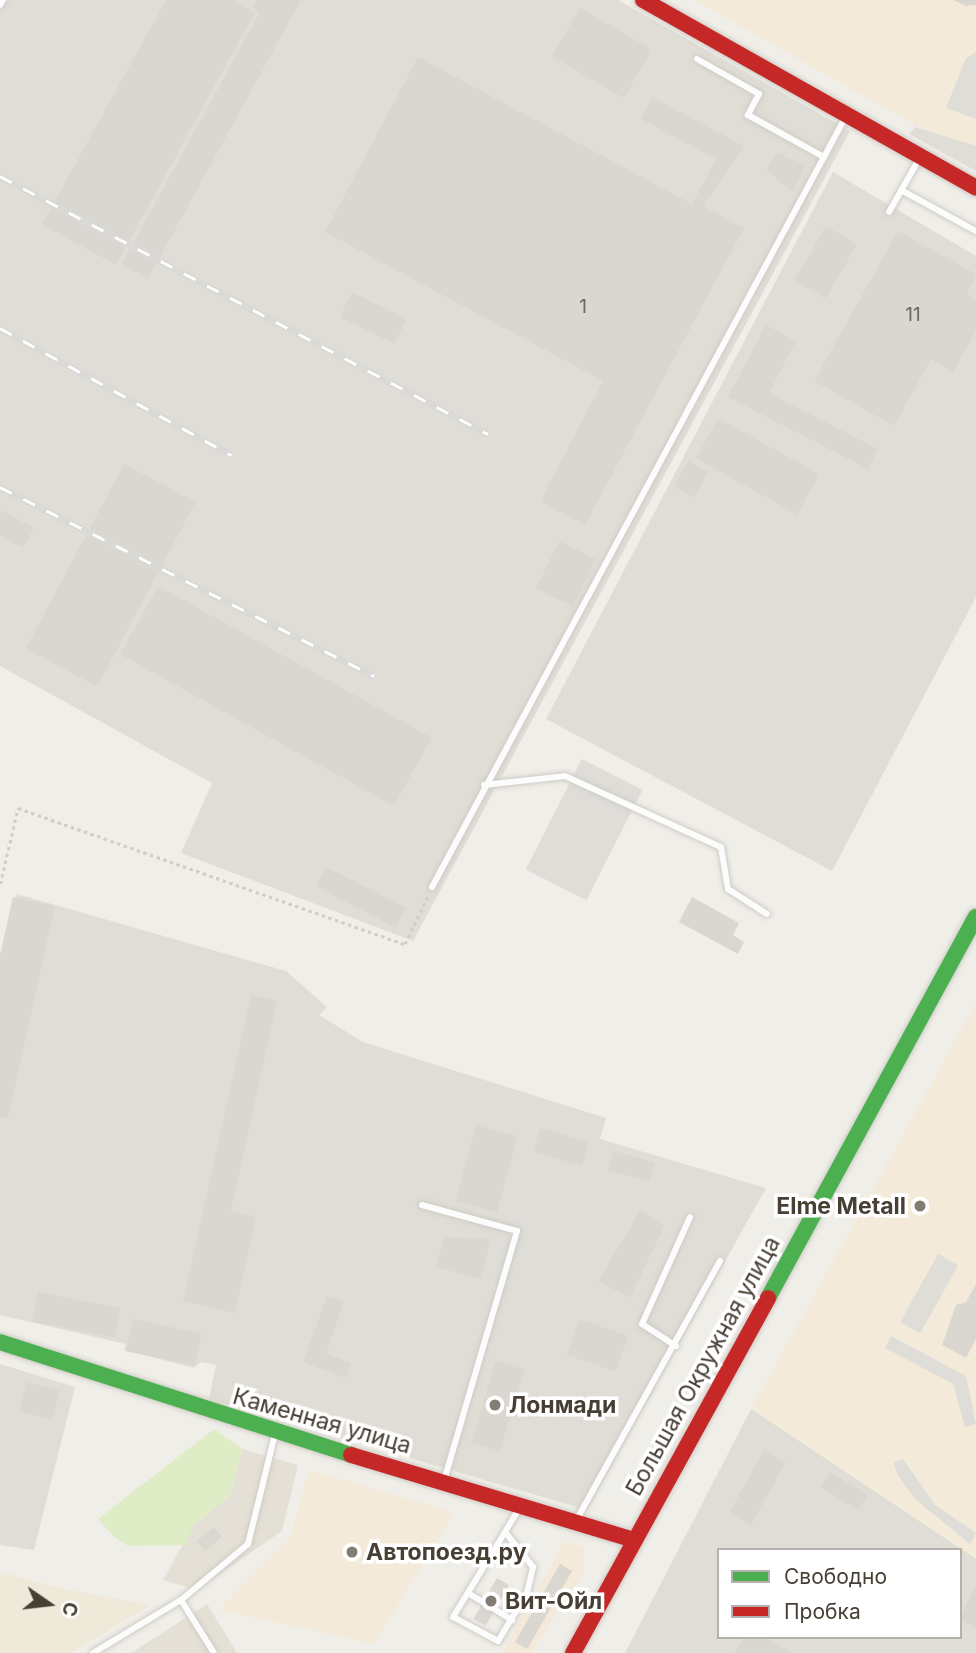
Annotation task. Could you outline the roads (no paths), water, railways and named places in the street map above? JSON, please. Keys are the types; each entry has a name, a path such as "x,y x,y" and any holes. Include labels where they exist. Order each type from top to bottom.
{"street":[{"path":"643,0 976,188"},
{"name":"Большая Окружная улица","path":"573,1653 976,917"},
{"name":"Каменная улица","path":"0,1342 276,1432 523,1502 634,1540"}],"lane":[{"path":"0,5 3,0"},
{"path":"697,58 759,94 748,115 824,157"},
{"path":"432,887 484,785 846,116"},
{"path":"889,212 920,158"},
{"path":"901,190 976,231"},
{"path":"484,785 565,776 721,848 728,889 767,914"},
{"path":"422,1205 517,1231 444,1480"},
{"path":"676,1346 642,1324 690,1217"},
{"path":"577,1519 676,1346 720,1261"},
{"path":"93,1653 181,1600 248,1544 276,1432"},
{"path":"505,1532 533,1567 512,1620 498,1642 453,1617 523,1502"},
{"path":"468,1593 512,1620"},
{"path":"181,1600 215,1653"}],"railway":[{"path":"0,176 488,434"},
{"path":"0,328 231,455"},
{"path":"0,487 374,676"}],"place":[{"name":"Elme Metall","path":"920,1206"},
{"name":"Лонмади","path":"495,1405"},
{"name":"Автопоезд.ру","path":"352,1552"},
{"name":"Вит-Ойл","path":"491,1601"}]}
